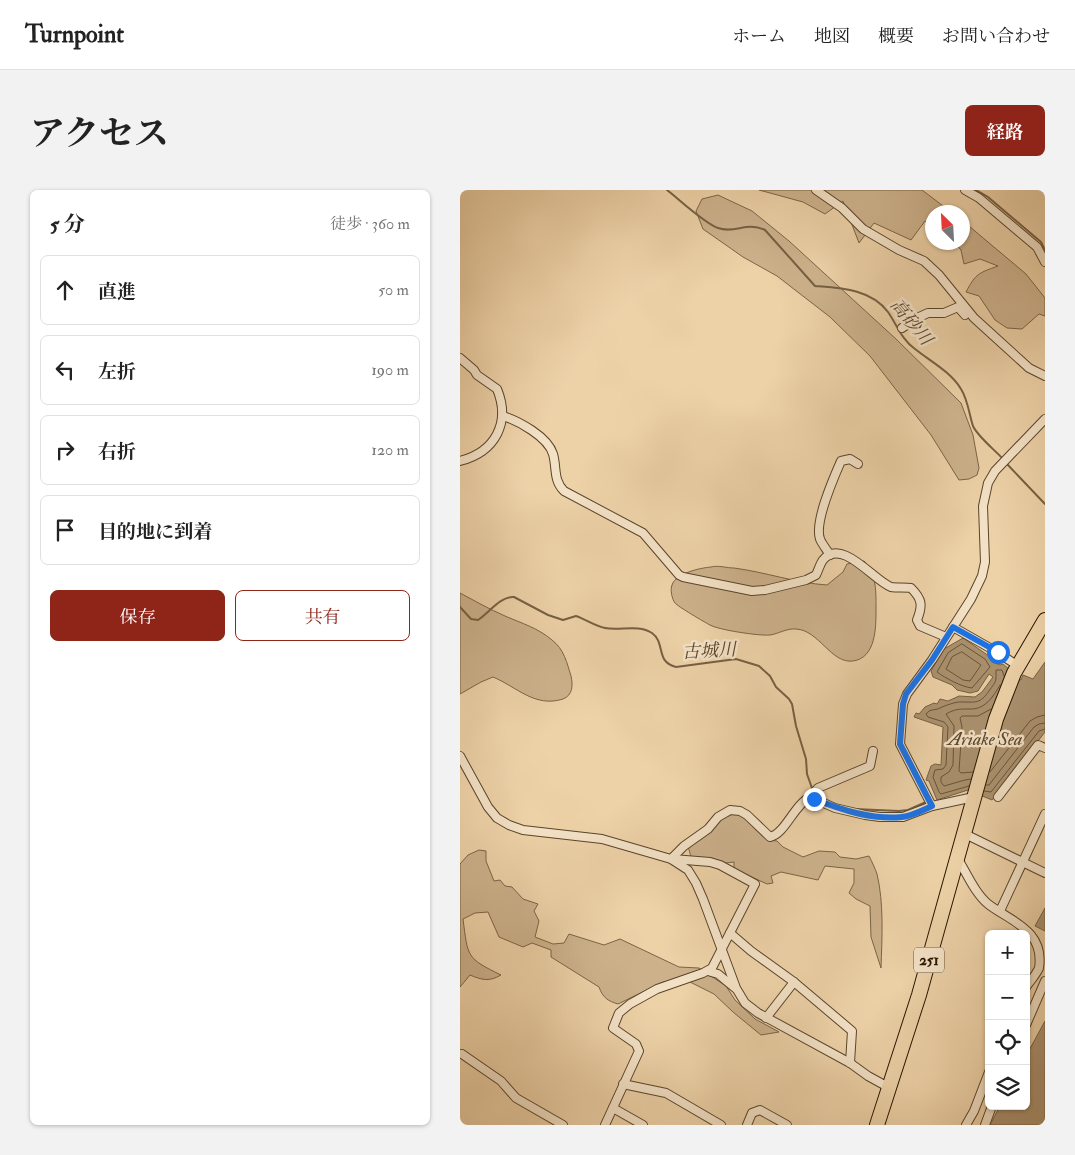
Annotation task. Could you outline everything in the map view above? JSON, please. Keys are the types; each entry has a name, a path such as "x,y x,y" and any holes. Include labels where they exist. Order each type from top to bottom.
{"highway":[{"name":"251","path":"877,1125 919,995 996,720 1016,670 1045,620"}],"street":[{"path":"816,190 842,208 863,229 898,250 924,261 939,275 974,318 1029,368 1045,376"},
{"path":"965,190 980,198 1037,247 1045,262"},
{"path":"902,328 928,313 944,313 958,306 967,317 974,318"},
{"path":"460,358 474,370 477,376 497,389 503,416 500,430 486,449 472,457 460,460"},
{"path":"503,416 517,420 550,446 554,457 557,482 564,491 632,526 643,534 679,574 687,578 752,590 765,590 806,580 816,575 823,560 830,555 838,554 852,559 892,587 911,588 921,601 917,620 920,626 946,637"},
{"path":"930,803 900,744 903,704 906,694 932,660 971,599 982,576 984,562 982,516 985,494 994,471 1045,419"},
{"path":"830,555 819,538 820,520 826,496 842,461 850,458 858,464"},
{"path":"953,627 998,652 1016,670"},
{"path":"998,797 1038,745 1045,748"},
{"path":"671,859 684,846 708,829 718,817 730,810 740,811 747,815 767,836 775,836 798,807 812,794 870,766 873,751"},
{"path":"460,756 488,807 497,818 509,825 524,830 602,839 671,859 710,862 720,865 755,884 712,968 657,989 624,1008 619,1013 613,1028 636,1044 639,1051 605,1125"},
{"path":"812,794 835,808 880,817 903,817 930,803 975,792"},
{"path":"1000,911 1045,814"},
{"path":"965,834 1045,873"},
{"path":"671,859 688,870 696,883 736,988 745,1002 766,1018 850,1063 888,1087"},
{"path":"958,860 979,894 988,904 1042,937 1043,955 1039,968 1030,981"},
{"path":"730,933 751,951 794,982 852,1031 850,1063"},
{"path":"708,971 718,974 736,988"},
{"path":"1028,1020 1045,981"},
{"path":"766,1018 794,982"},
{"path":"462,1054 501,1081 516,1098 563,1125"},
{"path":"966,1125 974,1111 985,1082"},
{"path":"623,1084 666,1093 721,1125"},
{"path":"613,1108 642,1125"},
{"path":"747,1125 752,1113 760,1110 787,1125"},
{"path":"984,1125 990,1110"}],"shaded area":[{"path":"759,190 922,190 942,205 925,205 925,221 911,240 874,223 859,243 843,201 825,214 803,202"},
{"path":"718,195 752,211 789,241 896,339 961,403 973,435 979,468 977,475 969,479 959,480 931,435 870,356 830,317 777,276 743,257 703,229 696,211 702,199"},
{"path":"970,227 1026,274 1045,298 1045,316 1039,314 1022,329 1007,328 995,320 979,296 966,292 979,274 998,266 980,259 964,264 961,250 970,250"},
{"path":"864,561 874,578 876,625 870,648 861,659 853,661 845,661 831,652 812,635 796,629 765,635 715,627 677,605 671,589 674,581 683,574 717,566 827,585 843,572 847,564"},
{"path":"460,593 493,611 535,629 556,644 564,656 571,676 572,686 569,695 563,699 553,701 535,699 493,677 460,694"},
{"path":"733,814 748,819 768,840 777,841 783,847 803,857 819,851 835,852 840,857 856,859 869,856 877,874 881,897 881,968 871,937 870,906 849,893 854,883 854,869 825,866 818,880 781,872 771,876 773,883 767,884 734,869 734,862 726,863 712,858 691,857 688,846 720,820"},
{"path":"479,850 486,851 486,861 494,881 500,880 505,886 512,887 523,899 538,904 534,911 539,921 535,937 553,944 564,943 569,934 604,945 620,939 679,967 699,968 726,986 735,1000 755,1019 779,1032 761,1035 714,994 690,982 663,982 618,1004 611,1002 604,996 599,987 551,957 551,950 532,943 523,947 499,937 488,912 475,913 463,919 466,941 468,949 475,960 501,975 486,980 470,975 460,987 460,864 468,855"}],"water":[{"name":"Ariake Sea","path":"963,638 989,656 992,662 1000,665 1003,664 1009,669 1007,673 1021,680 1023,675 1033,679 1045,662 1045,732 992,800 968,790 937,800 929,781 926,780 931,766 935,764 941,765 943,727 914,717 916,713 919,714 925,707 934,703 937,704 940,699 948,701 959,696 975,697 982,692 993,677 989,674 978,691 970,693 957,690 952,685 933,677 931,671 944,649"},
{"path":"1045,908 1045,931 1035,926"},
{"path":"1045,1021 1045,1125 990,1125 998,1110 1030,1110 1030,1049"}],"waterway":[{"name":"高砂川","path":"667,190 699,216 718,228 730,230 752,227 765,230 815,286 855,291 881,304 910,345 946,372 957,383 965,398 975,430 1004,460"},
{"path":"976,190 988,197 1041,242 1045,250"},
{"name":"高砂川","path":"1007,464 1045,504"},
{"name":"古城川","path":"460,607 471,619 478,620 499,602 509,597 514,597 548,615 563,620 576,616 605,628 647,630 659,642 665,661 676,667 736,659 759,666 770,676 776,687 792,704 796,726 806,759 807,774 813,791"},
{"name":"古城川","path":"855,809 899,811 908,810 926,802"}],"route":[{"path":"814,799 835,808 880,817 903,817 932,806 900,744 903,704 906,694 932,660 953,627 998,652"}]}
